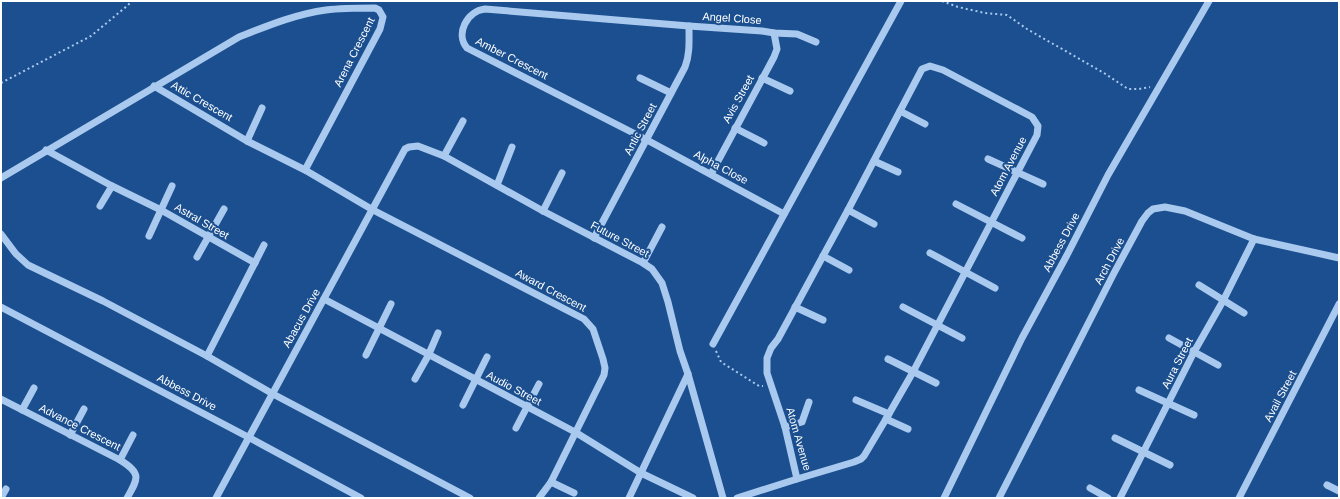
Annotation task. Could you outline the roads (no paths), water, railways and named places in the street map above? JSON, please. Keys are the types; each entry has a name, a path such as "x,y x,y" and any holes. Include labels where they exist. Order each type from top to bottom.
{"street":[{"path":"713,344 901,1"},
{"name":"Abbess Drive","path":"944,498 1022,338 1108,175 1209,1"},
{"name":"Arena Crescent","path":"154,86 239,37 277,22 326,10 376,8 384,18 380,29 305,170"},
{"name":"Amber Crescent","path":"646,140 467,48 462,37 465,24 472,14 484,9 689,26"},
{"name":"Angel Close","path":"689,26 797,34 816,42"},
{"name":"Antic Street","path":"594,238 688,59 689,26"},
{"name":"Avis Street","path":"711,174 777,49 774,33"},
{"name":"Atom Avenue","path":"930,66 943,70 1032,117 1037,123 1037,135 913,372 867,452 860,459 798,479 785,427 767,373 767,358 771,348 778,339 874,160 922,69 930,66"},
{"path":"640,78 671,93"},
{"path":"762,78 790,91"},
{"name":"Attic Crescent","path":"1,178 154,86 247,141 305,170 373,210"},
{"path":"247,141 262,108"},
{"path":"900,111 925,124"},
{"path":"444,156 463,121"},
{"path":"735,128 764,143"},
{"name":"Alpha Close","path":"646,140 784,214"},
{"name":"Future Street","path":"406,149 409,147 418,146 444,156 652,269 662,283 680,351 688,374 723,498"},
{"path":"497,185 512,147"},
{"name":"Abacus Drive","path":"216,498 248,436 273,394 406,149"},
{"name":"Astral Street","path":"46,150 112,186 161,210 208,238 255,263"},
{"path":"988,159 1043,184"},
{"path":"874,160 898,172"},
{"path":"543,211 562,174"},
{"path":"100,206 112,186"},
{"path":"149,236 172,186"},
{"path":"956,204 1022,238"},
{"name":"Arch Drive","path":"999,498 1089,321 1142,221 1153,209 1172,208 1185,211 1254,239 1339,258"},
{"path":"197,258 224,209"},
{"name":"Award Crescent","path":"373,210 584,319 593,329 603,359 605,368 604,375 551,482 540,498"},
{"path":"848,210 874,224"},
{"path":"643,263 662,227"},
{"path":"1,234 16,254 28,265 103,300 207,356 273,394 470,498"},
{"name":"Aura Street","path":"1120,498 1194,352 1223,300 1254,239"},
{"path":"207,356 264,245"},
{"path":"930,253 995,288"},
{"path":"823,256 849,270"},
{"path":"1199,285 1244,313"},
{"name":"Audio Street","path":"324,299 428,356 575,432 641,473 693,498"},
{"path":"366,354 392,304"},
{"name":"Avail Street","path":"1239,498 1339,304"},
{"name":"Abbess Drive","path":"1,307 248,436 361,498"},
{"path":"795,307 823,320"},
{"path":"903,307 962,338"},
{"path":"415,379 428,356 438,333"},
{"path":"1169,338 1218,365"},
{"path":"463,405 487,357"},
{"path":"888,359 936,383"},
{"path":"629,498 688,374"},
{"path":"516,428 539,384"},
{"path":"22,410 34,388"},
{"path":"1139,390 1194,415"},
{"name":"Advance Crescent","path":"1,399 120,460 132,468 135,471 137,480 127,498"},
{"path":"856,400 908,429"},
{"path":"785,427 802,422 809,402"},
{"path":"70,435 84,409"},
{"path":"120,460 133,435"},
{"path":"1115,438 1170,465"},
{"path":"737,498 798,479"},
{"path":"551,482 574,493"},
{"path":"1327,485 1339,491"},
{"path":"1090,488 1108,498"},
{"path":"1,498 6,489"}]}
